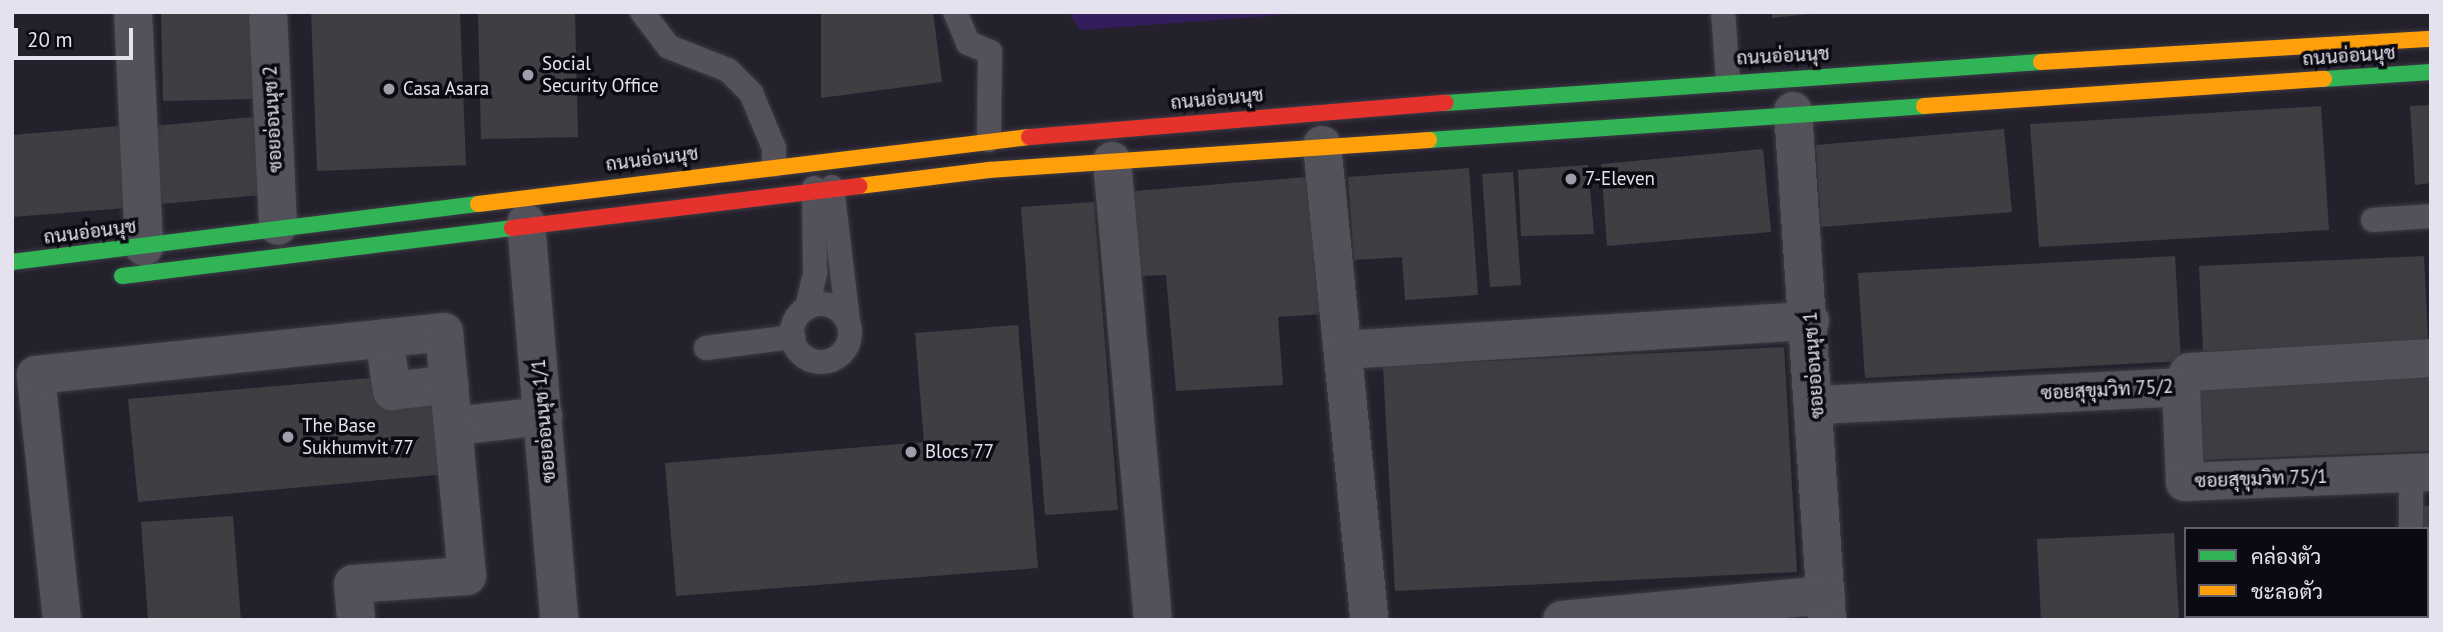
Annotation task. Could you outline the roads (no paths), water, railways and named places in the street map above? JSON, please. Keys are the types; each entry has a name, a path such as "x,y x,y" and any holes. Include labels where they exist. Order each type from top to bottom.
{"main road":[{"name":"ถนนอ่อนนุช","path":"12,262 145,260 774,165 989,141 1728,80 2431,39"},
{"name":"ถนนอ่อนนุช","path":"106,278 145,260 281,241 526,223 776,192 989,170 1793,111 2431,72"},
{"path":"989,141 989,170"},
{"path":"774,165 776,192"}],"street":[{"path":"133,12 145,260"},
{"name":"ซอยอ่อนนุช 2","path":"268,12 281,241"},
{"name":"ซอยอ่อนนุช 1","path":"1793,111 1817,405 1827,608"},
{"path":"1322,145 1369,620"},
{"path":"1112,161 1153,620"},
{"name":"ซอยอ่อนนุช 1/1","path":"526,223 559,620"},
{"path":"1343,350 1810,321"},
{"path":"62,620 36,375 444,332 455,426 467,576 353,584 356,620"},
{"path":"384,338 392,391 450,383"},
{"name":"ซอยสุขุมวิท 75/2","path":"1817,405 2181,387 2189,372 2431,358"},
{"name":"ซอยสุขุมวิท 75/1","path":"2181,387 2185,482 2421,472"},
{"path":"455,426 543,416"},
{"path":"1562,620 1827,608"}],"lane":[{"path":"642,12 668,47 728,70 751,93 774,148 774,165"},
{"path":"955,12 968,43 990,52 989,141"},
{"path":"1723,12 1728,80"},
{"path":"793,337 807,308 815,272 823,188"},
{"path":"793,337 805,356 832,359 846,348 848,322 823,188"},
{"path":"2373,220 2431,216"},
{"path":"807,308 826,304 848,322"},
{"path":"706,348 793,337"},
{"path":"2411,527 2421,472"}],"place":[{"name":"Social Security Office","path":"528,75"},
{"name":"Casa Asara","path":"389,89"},
{"name":"7-Eleven","path":"1571,179"},
{"name":"The Base Sukhumvit 77","path":"288,437"},
{"name":"Blocs 77","path":"911,452"}]}
